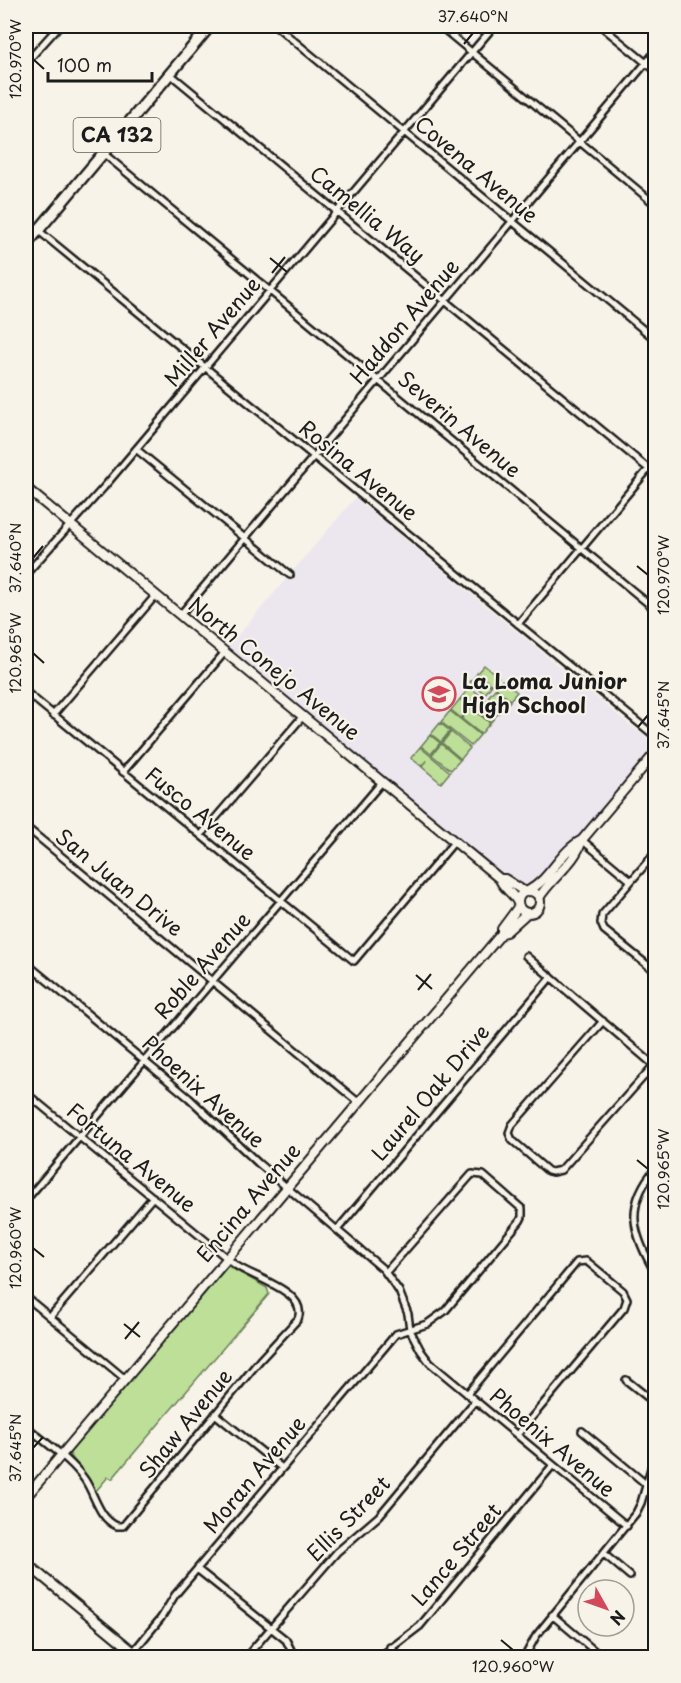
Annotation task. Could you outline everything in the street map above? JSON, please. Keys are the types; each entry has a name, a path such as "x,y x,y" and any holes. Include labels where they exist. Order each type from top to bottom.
{"main road":[{"name":"CA 132","path":"26,245 210,26"}],"street":[{"path":"26,63 59,26"},
{"path":"192,26 202,34"},
{"name":"Covena Avenue","path":"276,26 656,340"},
{"path":"440,26 656,205"},
{"name":"Miller Avenue","path":"26,574 136,450 494,26"},
{"path":"601,26 656,71"},
{"name":"Haddon Avenue","path":"180,615 656,51"},
{"name":"Camellia Way","path":"170,73 656,475"},
{"name":"Severin Avenue","path":"103,153 656,610"},
{"name":"Rosina Avenue","path":"39,231 656,737"},
{"path":"136,450 290,575"},
{"path":"518,624 656,460"},
{"name":"North Conejo Avenue","path":"26,488 500,879 518,904"},
{"path":"53,715 156,595"},
{"path":"123,772 225,652"},
{"name":"Fusco Avenue","path":"26,692 354,961 455,841"},
{"path":"201,836 303,716"},
{"path":"582,840 574,844 545,879 520,896 518,904 527,913 534,912 538,907 539,898 549,883 656,752"},
{"name":"Roble Avenue","path":"26,1200 382,782"},
{"name":"San Juan Drive","path":"26,827 358,1102"},
{"path":"582,840 631,881"},
{"path":"656,852 602,915 601,923 604,930 656,972"},
{"name":"North Conejo Avenue","path":"500,879 505,879 527,892"},
{"path":"527,892 534,892 539,898"},
{"name":"Encina Avenue","path":"502,933 502,929 518,904"},
{"name":"Encina Avenue","path":"26,1497 226,1257 502,933 527,913"},
{"path":"526,956 551,977 603,1021 655,1065 561,1170 548,1171 512,1140 509,1133 512,1125 603,1021"},
{"name":"Phoenix Avenue","path":"26,963 189,1098 244,1150 386,1272 405,1303 410,1330 421,1351 430,1362 627,1526"},
{"name":"Laurel Oak Drive","path":"337,1230 551,977"},
{"name":"Fortuna Avenue","path":"26,1093 226,1257 248,1273 276,1286 297,1302 300,1311 298,1319 278,1340"},
{"path":"656,1168 639,1194 634,1216 637,1238 656,1274"},
{"name":"Moran Avenue","path":"133,1652 175,1595 396,1334 427,1324 445,1311 520,1221 523,1212 520,1206 483,1175 472,1174 386,1272"},
{"path":"51,1317 153,1197"},
{"path":"468,1394 577,1262 590,1263 623,1291 627,1299 624,1308 517,1435"},
{"path":"26,1297 124,1378"},
{"name":"Shaw Avenue","path":"60,1455 85,1480 96,1503 112,1525 119,1527 127,1524 278,1340"},
{"path":"626,1380 656,1404"},
{"name":"Ellis Street","path":"245,1658 337,1552 379,1516 475,1401"},
{"path":"215,1414 282,1468"},
{"path":"26,1426 60,1455"},
{"path":"582,1431 646,1485"},
{"path":"524,1658 536,1636 552,1615 627,1526 641,1503 656,1451"},
{"name":"Lance Street","path":"378,1658 420,1626 553,1465"},
{"path":"604,1554 630,1576"},
{"path":"26,1563 141,1658"},
{"path":"197,1569 286,1640 295,1658"},
{"path":"552,1615 603,1658"},
{"path":"390,1647 402,1658"}],"shaded area":[{"name":"La Loma Junior High School","path":"355,498 652,743 651,748 545,876 527,888 510,880 228,647"}],"green space":[{"path":"484,665 499,677 492,685 477,673"},
{"path":"477,674 491,686 485,694 470,682"},
{"path":"502,680 517,692 510,700 496,688"},
{"path":"470,687 500,711 491,722 461,698"},
{"path":"495,689 510,701 503,709 488,697"},
{"path":"460,699 490,723 481,734 462,719 467,712 461,718 451,710"},
{"path":"450,711 480,735 471,746 441,722"},
{"path":"440,723 450,731 441,742 431,734"},
{"path":"451,732 470,748 461,759 442,743"},
{"path":"430,735 440,743 431,754 421,746"},
{"path":"441,744 460,760 451,770 432,755"},
{"path":"420,747 450,772 441,783 422,767 427,760 421,766 411,758"},
{"path":"228,1266 267,1288 269,1294 112,1479 108,1477 96,1491 68,1452"}],"place":[{"name":"La Loma Junior High School","path":"439,694"}]}
